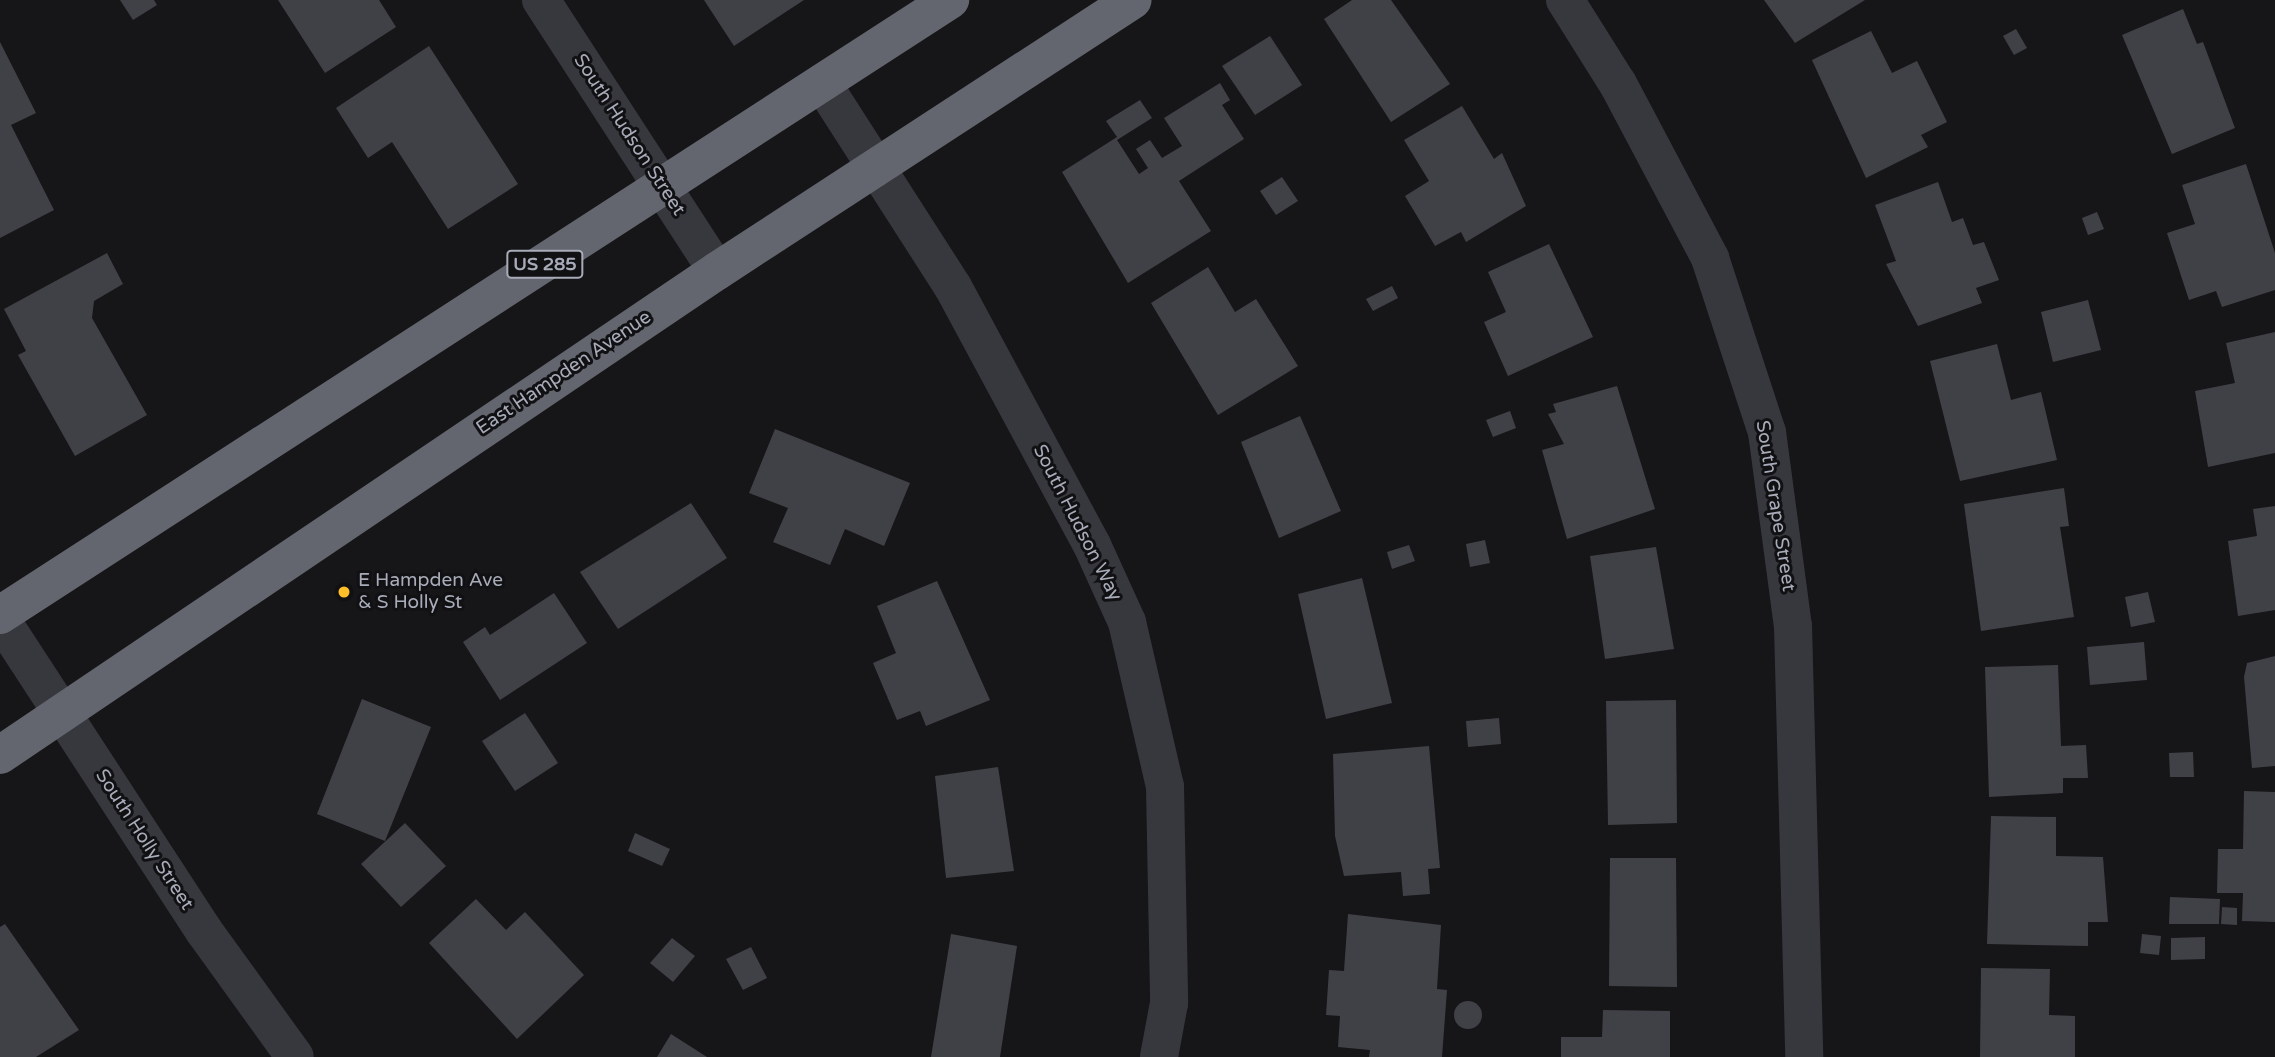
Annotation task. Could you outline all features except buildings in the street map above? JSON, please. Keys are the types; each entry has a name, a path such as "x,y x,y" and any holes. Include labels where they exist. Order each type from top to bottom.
{"highway":[{"name":"US 285","path":"0,617 950,0"},
{"name":"East Hampden Avenue","path":"0,755 717,271 1132,0"}],"street":[{"name":"South Hudson Street","path":"541,0 717,271"},
{"name":"South Grape Street","path":"1565,0 1618,84 1710,258 1767,432 1793,626 1804,1057"},
{"name":"South Hudson Way","path":"822,83 953,287 1092,545 1126,622 1165,786 1169,1003 1159,1057"},
{"name":"South Holly Street","path":"0,617 61,713 295,1057"}],"place":[{"name":"E Hampden Ave & S Holly St","path":"344,592"}]}
